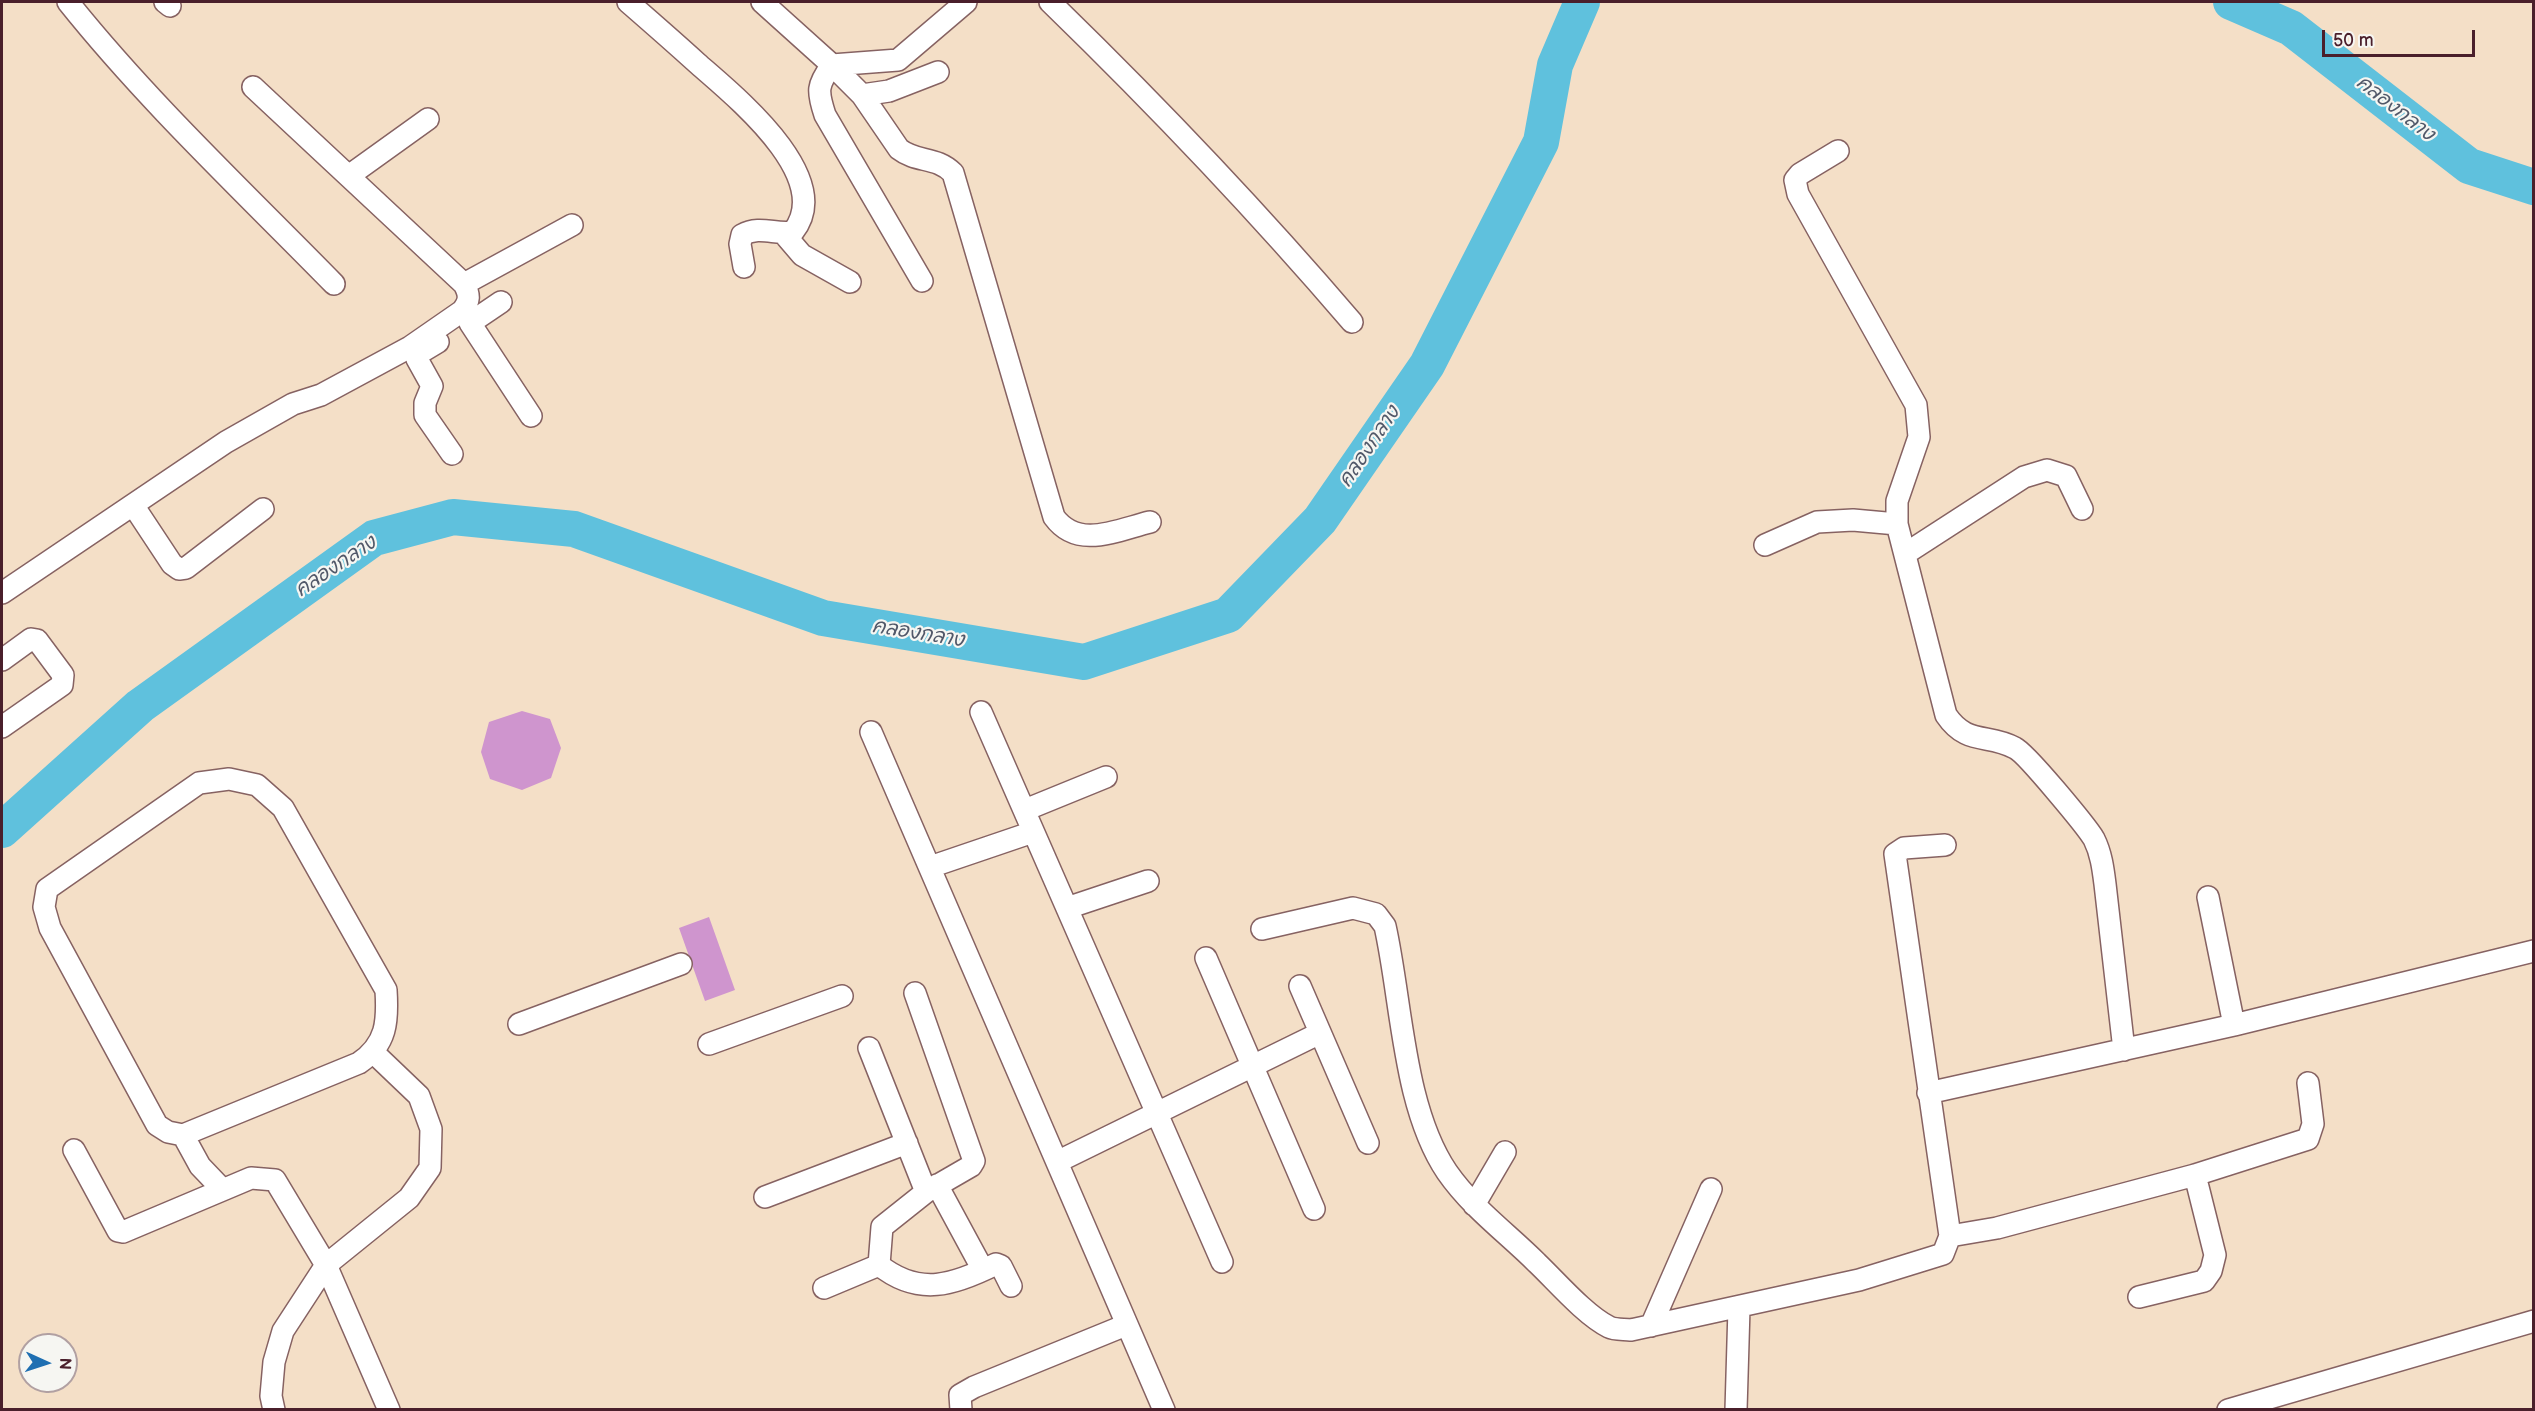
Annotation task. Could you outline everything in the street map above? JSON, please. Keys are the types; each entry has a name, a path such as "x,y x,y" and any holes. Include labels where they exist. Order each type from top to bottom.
{"street":[{"path":"68,2 94,35 334,284"},
{"path":"628,2 752,112 782,147 802,194 799,224 794,232 784,234 764,229 751,230 742,235 740,244 744,267"},
{"path":"922,281 825,115 819,97 820,81 832,65 898,60 966,2"},
{"path":"1050,2 1169,120 1277,235 1352,322"},
{"path":"772,5 862,95 899,149 907,155 944,163 953,173 1054,517 1063,530 1079,536 1092,536 1150,522"},
{"path":"862,95 889,91 938,72"},
{"path":"253,87 350,175 464,284 469,294 466,317 531,416"},
{"path":"350,175 428,119"},
{"path":"1838,151 1800,174 1795,180 1798,194 1916,405 1919,437 1897,501 1897,524 1947,715 1956,729 1972,737 2015,747 2031,761 2093,837 2103,867 2124,1050"},
{"path":"464,284 572,225"},
{"path":"784,234 802,255 850,282"},
{"path":"2,593 264,419 293,404 321,395 466,317 501,302"},
{"path":"452,454 425,415 425,403 432,386 417,356 466,317"},
{"path":"1905,554 2024,477 2047,470 2066,476 2082,509"},
{"path":"133,505 172,564 179,569 186,568 263,509"},
{"path":"1765,545 1817,522 1853,520 1897,524"},
{"path":"2,660 31,639 37,640 63,675 62,685 4,720"},
{"path":"981,712 1222,1262"},
{"path":"871,732 1164,1410"},
{"path":"1024,810 1106,777"},
{"path":"229,779 257,785 283,808 386,990 388,1019 374,1053 359,1063 183,1135 168,1132 157,1125 50,928 44,907 47,889 199,783 229,779"},
{"path":"930,867 1033,832"},
{"path":"1262,929 1353,908 1376,914 1385,926 1406,1054 1426,1126 1433,1147 1448,1173 1474,1205 1571,1296 1609,1327 1631,1330 1859,1280 1943,1254 1950,1236 1895,854 1904,848 1945,845"},
{"path":"1067,908 1148,882"},
{"path":"2208,897 2234,1025"},
{"path":"1928,1093 2234,1025 2534,951"},
{"path":"1206,958 1314,1209"},
{"path":"519,1024 681,964"},
{"path":"1300,986 1368,1143"},
{"path":"879,1265 882,1227 932,1189 971,1166 974,1161 915,993"},
{"path":"709,1044 842,996"},
{"path":"1057,1162 1320,1033"},
{"path":"868,1048 907,1143 932,1189 983,1270"},
{"path":"274,1410 271,1396 274,1362 283,1331 326,1265 409,1198 430,1168 431,1129 419,1096 374,1053"},
{"path":"1950,1236 1997,1228 2195,1175 2307,1139 2313,1124 2308,1083"},
{"path":"183,1135 200,1166 222,1189"},
{"path":"765,1197 907,1143"},
{"path":"74,1150 118,1231 128,1232 251,1178 275,1180 326,1265 389,1410"},
{"path":"1474,1205 1505,1152"},
{"path":"2139,1297 2204,1281 2211,1271 2215,1255 2195,1175"},
{"path":"1652,1326 1711,1189"},
{"path":"879,1265 894,1277 914,1284 937,1286 969,1277 996,1264 1001,1266 1011,1286"},
{"path":"824,1288 879,1265"},
{"path":"1736,1410 1739,1308"},
{"path":"2228,1410 2534,1321"},
{"path":"961,1410 960,1395 974,1387 1126,1325"}],"building":[{"path":"522,711 550,719 561,748 551,778 522,790 490,779 481,752 489,722"},
{"path":"709,917 735,990 705,1001 679,928"}],"waterway":[{"name":"คลองกลาง","path":"2,830 140,706 374,538 453,517 574,529 823,618 1084,662 1228,615 1320,520 1427,365 1541,142 1555,65 1582,2"},
{"name":"คลองกลาง","path":"2231,2 2291,28 2469,166 2534,187"}]}
